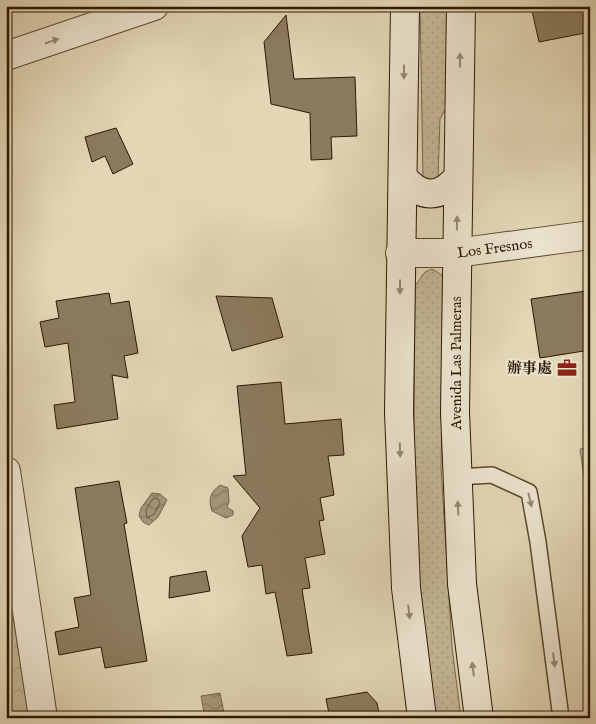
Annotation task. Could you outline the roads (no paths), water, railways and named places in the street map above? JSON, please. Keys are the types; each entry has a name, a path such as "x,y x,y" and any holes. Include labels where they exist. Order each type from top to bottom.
{"main road":[{"path":"6,56 154,6"},
{"path":"405,6 399,412 406,588 422,718"},
{"name":"Avenida Las Palmeras","path":"461,6 456,253 457,477 462,584 479,718"},
{"path":"403,176 411,187 424,193 437,193 450,187 458,177"},
{"name":"Los Fresnos","path":"400,253 456,253 590,235"},
{"path":"6,470 43,718"}],"lane":[{"path":"457,477 492,475 530,492 561,718"}],"water":[{"path":"220,485 228,488 229,502 227,507 233,511 233,515 226,518 212,511 211,507 211,496"},
{"path":"152,493 160,494 167,500 158,517 149,525 143,522 139,516 141,508"},
{"path":"220,693 225,718 205,718 201,696"}],"place":[{"name":"辦事處","path":"567,368"}]}
